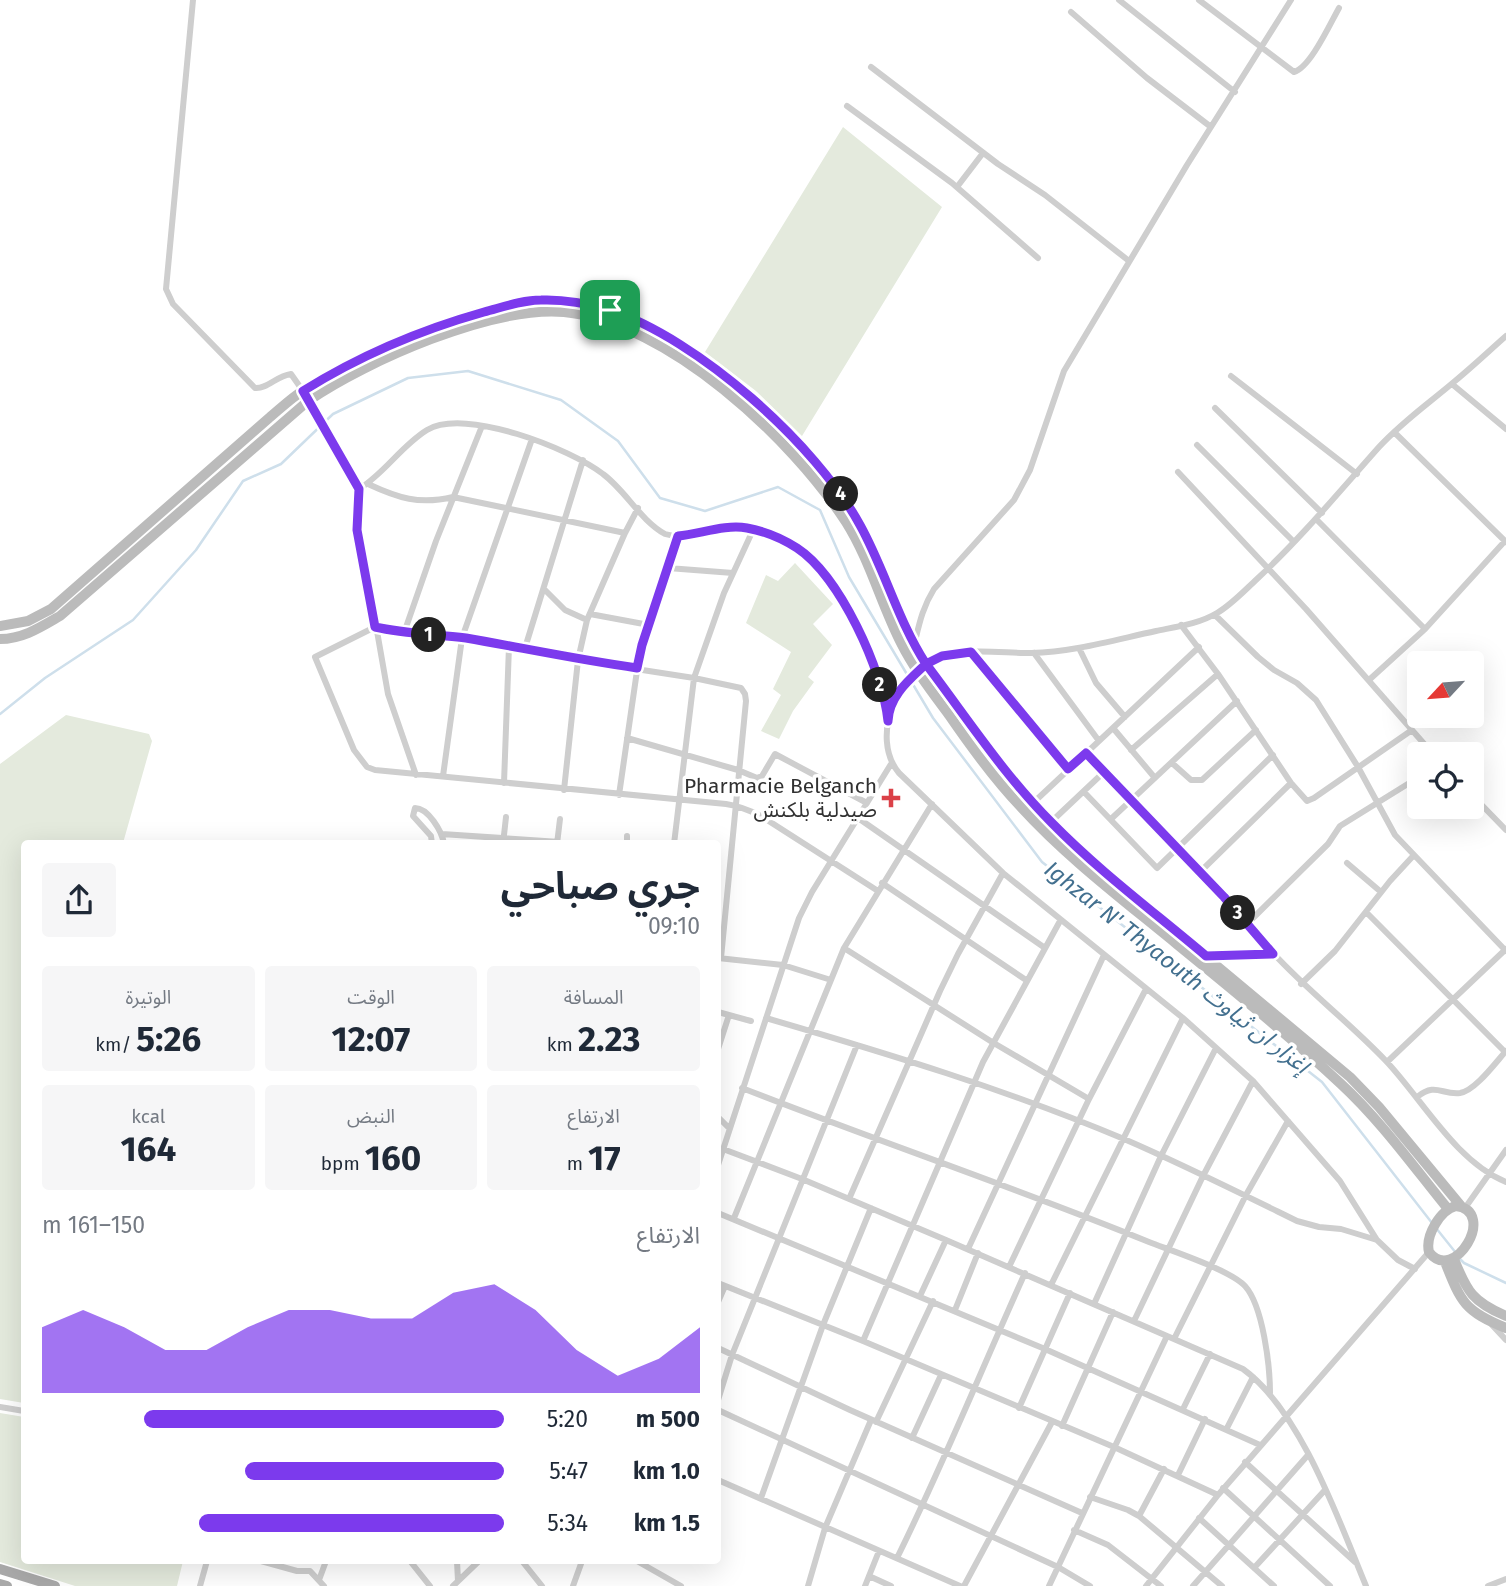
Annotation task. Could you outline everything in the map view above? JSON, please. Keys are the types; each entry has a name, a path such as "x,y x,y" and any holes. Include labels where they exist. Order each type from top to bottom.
{"main road":[{"path":"0,1569 55,1586"},
{"path":"0,1584 7,1586"}],"street":[{"path":"193,0 166,289 173,304 256,388 264,387 279,376 291,374 359,489 357,530 388,694 416,775"},
{"path":"1119,0 1235,92"},
{"path":"1199,0 1291,71 1300,70 1307,62 1339,8"},
{"path":"910,660 920,616 934,589 1014,500 1030,470 1064,370 1291,0"},
{"path":"1071,12 1147,78 1212,127"},
{"path":"871,67 983,153 1045,195 1129,261"},
{"path":"847,106 957,187 1038,258"},
{"path":"957,187 983,153"},
{"path":"0,626 28,621 51,609 303,391 358,359 399,341 514,303 564,300 625,315 693,355 748,395 778,423 834,485 860,524 914,646 919,671 984,764 1046,835 1344,1087 1372,1116 1448,1209"},
{"path":"0,639 36,631 60,616 308,401 334,383 402,351 493,320 541,312 589,317 618,325 683,360 741,405 820,486 849,527 861,550 910,660 1051,822 1084,855 1335,1063 1365,1092 1474,1217 1475,1226 1449,1260"},
{"path":"888,721 896,695 919,671 942,656 971,652 1034,653 1079,648 1214,615 1269,568 1410,416 1506,336"},
{"path":"1231,376 1357,474"},
{"path":"1452,383 1506,429"},
{"path":"741,405 748,395"},
{"path":"1215,408 1322,513"},
{"path":"359,489 368,484 396,454 429,428 456,423 498,428 583,460 606,476 660,531 678,536 745,528 798,549 831,586 854,621 871,656 886,700 891,764 1003,873 1183,1018 1253,1081 1340,1181 1377,1240 1398,1260 1415,1269"},
{"path":"404,633 453,497 482,426"},
{"path":"1369,680 1425,629 1505,542 1394,432"},
{"path":"443,776 462,638 532,439"},
{"path":"1197,445 1294,542"},
{"path":"525,648 583,460"},
{"path":"803,468 813,460"},
{"path":"1178,472 1269,568 1422,742"},
{"path":"368,484 396,497 432,502 453,497 625,533"},
{"path":"564,790 578,660 589,617 638,508"},
{"path":"1316,519 1425,629"},
{"path":"674,840 694,678 709,632 753,530"},
{"path":"619,795 637,668 678,536"},
{"path":"668,568 733,573"},
{"path":"544,589 565,610 589,617 649,625"},
{"path":"1214,615 1258,657 1297,683 1316,700 1358,767 1395,835 1506,950 1387,1062"},
{"path":"1181,625 1302,797 1309,801 1412,730"},
{"path":"721,938 734,806 746,701 745,694 738,687 578,660 525,648 375,627 315,657 359,759 367,767 416,775 734,806 761,816 878,891"},
{"path":"504,783 509,646"},
{"path":"1033,803 1199,647"},
{"path":"1079,648 1096,683 1125,717"},
{"path":"971,652 1068,769"},
{"path":"1034,653 1099,741"},
{"path":"1131,750 1218,674"},
{"path":"1111,819 1237,701"},
{"path":"1113,728 1155,778"},
{"path":"1172,763 1191,780 1202,780 1256,730"},
{"path":"627,738 760,778 775,754 867,803"},
{"path":"1086,753 1200,872 1301,984 1343,1019 1387,1062 1464,1153 1490,1174 1506,1182"},
{"path":"1084,792 1157,868 1273,755"},
{"path":"721,1156 799,918 891,764"},
{"path":"1051,822 1104,772"},
{"path":"1200,872 1292,783"},
{"path":"1247,924 1328,844 1340,826 1407,785"},
{"path":"734,1219 844,948 932,804"},
{"path":"1484,807 1506,830"},
{"path":"432,840 413,816 415,808 422,810 442,834 443,840"},
{"path":"503,840 506,817"},
{"path":"858,818 1045,948"},
{"path":"557,840 560,819"},
{"path":"442,834 494,840"},
{"path":"1301,984 1335,951 1414,855"},
{"path":"1347,863 1381,892"},
{"path":"849,1199 934,1004 1003,873"},
{"path":"882,883 1026,980"},
{"path":"1366,912 1506,1051 1467,1090 1460,1093 1430,1089 1417,1097"},
{"path":"863,1340 938,1161 992,1042 1060,921"},
{"path":"844,948 992,1042 1089,1098"},
{"path":"1206,956 1273,954"},
{"path":"968,1249 1104,955"},
{"path":"721,958 783,965 831,980"},
{"path":"1009,1267 1089,1098 1146,989"},
{"path":"721,1013 751,1021"},
{"path":"721,1040 729,1015"},
{"path":"766,1018 910,1061 1034,1104 1123,1139 1297,1221 1341,1229 1377,1240"},
{"path":"1051,1285 1183,1018"},
{"path":"721,1390 732,1354 778,1237 857,1045"},
{"path":"1094,1304 1161,1156 1216,1048"},
{"path":"1134,1321 1203,1176 1253,1081"},
{"path":"742,1088 875,1140 998,1182 1167,1249 1239,1281 1250,1293 1257,1311 1269,1361 1270,1393"},
{"path":"721,1119 729,1128"},
{"path":"1049,1586 1140,1392 1288,1121"},
{"path":"723,1149 802,1179 1025,1273 1243,1369 1270,1393 1286,1415 1325,1490 1366,1586"},
{"path":"1146,1586 1245,1462 1429,1252 1429,1238 1448,1209 1463,1207 1506,1150"},
{"path":"761,1499 823,1325 871,1209"},
{"path":"721,1214 955,1310 1227,1428 1260,1445"},
{"path":"920,1296 946,1240"},
{"path":"1429,1252 1436,1259 1449,1260"},
{"path":"955,1310 978,1254"},
{"path":"1449,1260 1471,1295 1486,1307 1506,1316"},
{"path":"1449,1260 1464,1304 1475,1314 1506,1328"},
{"path":"897,1558 1025,1273"},
{"path":"721,1285 863,1340 1114,1447 1218,1495"},
{"path":"1018,1408 1070,1293"},
{"path":"808,1586 825,1528 850,1470 933,1301"},
{"path":"1062,1426 1113,1312"},
{"path":"1488,1321 1506,1340"},
{"path":"721,1349 873,1421 1082,1514"},
{"path":"1183,1409 1210,1354"},
{"path":"912,1438 941,1374"},
{"path":"1227,1428 1253,1377"},
{"path":"0,1407 21,1410"},
{"path":"721,1411 990,1538 1058,1567 1090,1586"},
{"path":"1178,1475 1205,1419"},
{"path":"721,1481 962,1586 1020,1485 1052,1422"},
{"path":"1193,1586 1308,1455"},
{"path":"1245,1462 1357,1564"},
{"path":"1139,1516 1164,1469"},
{"path":"1223,1488 1330,1586"},
{"path":"1254,1568 1325,1490"},
{"path":"1090,1497 1139,1516 1222,1586"},
{"path":"1199,1518 1274,1586"},
{"path":"1074,1530 1108,1545 1161,1586"},
{"path":"865,1586 879,1551"},
{"path":"200,1586 206,1564"},
{"path":"272,1564 297,1571 310,1571 321,1583"},
{"path":"321,1583 325,1564"},
{"path":"412,1564 430,1586"},
{"path":"455,1584 457,1564"},
{"path":"455,1584 476,1564"},
{"path":"524,1564 542,1586"},
{"path":"573,1586 581,1564"},
{"path":"642,1564 681,1586"},
{"path":"869,1576 891,1586"},
{"path":"1494,1585 1506,1579"}],"shaded area":[{"path":"843,127 942,207 802,436 756,391 705,352"},
{"path":"795,563 833,604 813,624 832,645 808,677 814,682 793,711 779,739 761,731 781,695 773,689 791,652 746,623 766,575 778,581"},
{"path":"66,715 149,734 152,741 124,840 21,840 21,1402 0,1399 0,764"},
{"path":"0,1413 21,1416 21,1564 182,1564 177,1586 75,1586 0,1562"}],"waterway":[{"name":"Ighzar N' Thyaouth إغزار ان ثياوث","path":"0,714 45,678 133,620 196,550 243,481 281,464 333,414 408,378 468,371 561,400 618,441 660,498 705,511 778,487 820,510 849,577 933,718 1042,862 1322,1082 1432,1223"},
{"name":"Ighzar N' Thyaouth إغزار ان ثياوث","path":"1436,1228 1456,1253"},
{"name":"Ighzar N' Thyaouth إغزار ان ثياوث","path":"1460,1259 1506,1283"}],"place":[{"name":"Pharmacie Belganch صيدلية بلكنش","path":"891,798"}],"route":[{"path":"610,310 564,300 514,303 399,341 358,359 303,391 359,489 357,530 375,627 404,633 462,638 637,668 678,536 745,528 767,534 798,549 815,565 841,601 871,656 886,700 888,721 896,695 926,664 994,758 1084,855 1206,956 1273,954 1224,897 1086,753 1068,769 971,652 942,656 926,664 914,646 871,546 848,504 819,467 771,415 693,355 625,315 610,310"}]}
